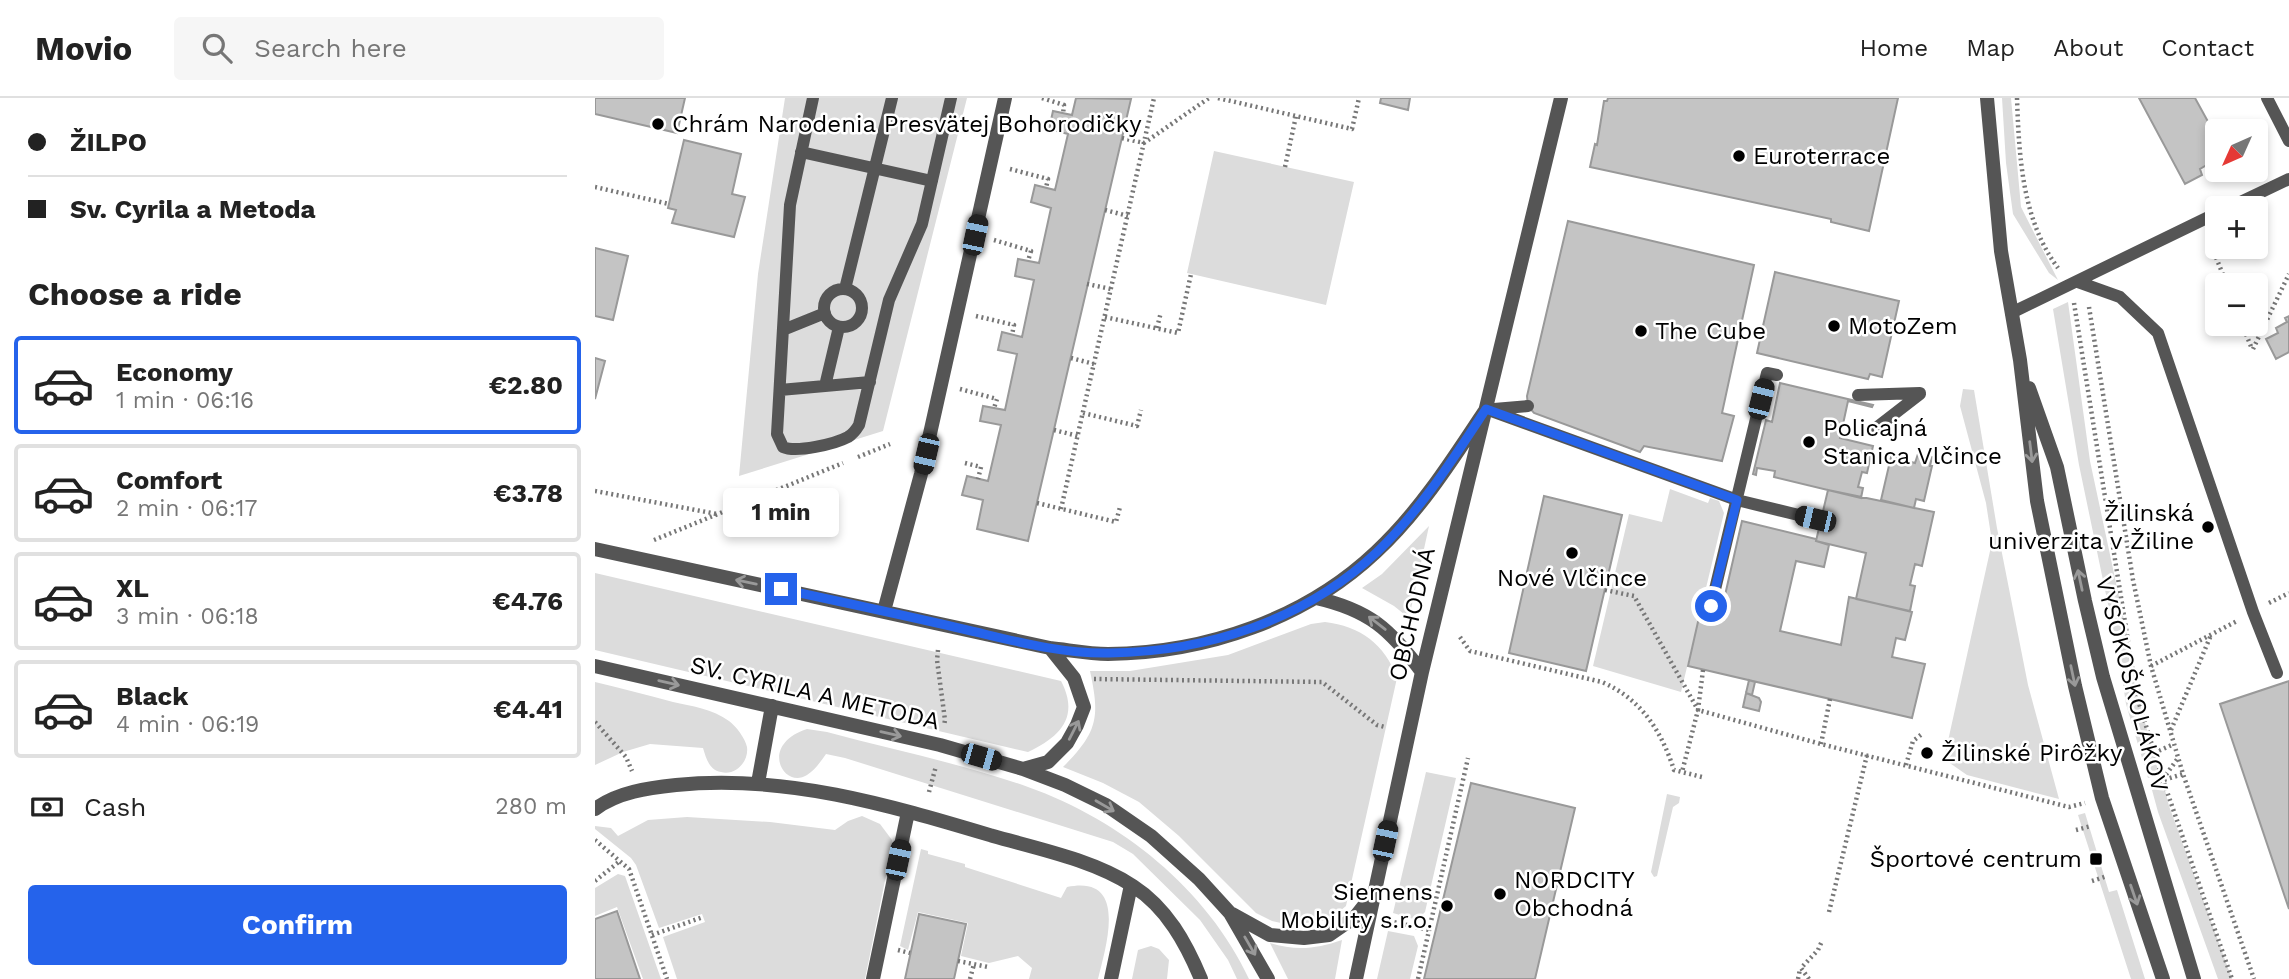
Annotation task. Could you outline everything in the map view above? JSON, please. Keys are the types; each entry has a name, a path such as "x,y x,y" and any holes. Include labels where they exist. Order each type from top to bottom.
{"street":[{"path":"884,611 921,474 1005,98"},
{"name":"OBCHODNÁ","path":"1356,979 1422,672 1561,98"},
{"name":"VYSOKOŠKOLÁKOV","path":"1987,98 2000,239 2020,360 2037,501 2075,686 2102,798 2163,979"},
{"name":"VYSOKOŠKOLÁKOV","path":"2020,360 2057,467 2103,677 2194,979"},
{"path":"597,551 1050,648 1107,654 1156,650 1241,633 1316,598 1376,553 1402,526 1427,495 1486,409"},
{"path":"1316,598 1345,605 1373,619 1403,646 1422,672"},
{"path":"1023,769 1048,762 1067,743 1084,707 1074,678 1050,648"},
{"name":"SV. CYRILA A METODA","path":"595,666 940,745 1023,769 1065,785 1106,805 1139,828 1199,878 1230,913 1268,979"},
{"path":"758,783 772,706"},
{"path":"595,808 639,789 710,782 811,788 908,812 1079,861 1131,885 1171,921 1201,979"},
{"path":"873,979 908,812"},
{"path":"1111,979 1131,885"},
{"name":"SV. CYRILA A METODA","path":"1230,913 1270,935 1304,938 1329,934 1355,917 1373,895"}],"lane":[{"path":"813,98 790,205 777,434 783,447 797,451 845,439 855,432 859,425 889,300 922,224 951,98"},
{"path":"845,289 892,98"},
{"path":"2267,98 2289,141"},
{"path":"801,152 932,181"},
{"path":"2254,196 2289,180"},
{"path":"2011,313 2205,219"},
{"path":"2075,284 2120,297 2158,333 2253,612 2277,673"},
{"path":"845,289 858,296 863,311 854,324 839,327 833,325 824,308 832,292 845,289"},
{"path":"863,311 885,317"},
{"path":"783,330 825,313"},
{"path":"825,386 839,327"},
{"path":"1711,606 1767,373 1777,375"},
{"path":"780,390 870,382"},
{"path":"1858,395 1920,393 1876,428"},
{"path":"1486,409 1528,407"},
{"path":"1486,409 1737,500 1815,519"}],"path":[{"path":"1035,98 1064,105 1063,114"},
{"path":"1061,509 1154,98"},
{"path":"1122,138 1144,143 1209,98"},
{"path":"1218,98 1352,129 1359,98"},
{"path":"2017,98 2019,144 2029,208 2055,265 2087,300 2133,580 2151,666 2183,774 2254,979"},
{"path":"1285,167 1296,116"},
{"path":"990,164 1048,179 1046,188"},
{"path":"595,187 669,204"},
{"path":"1105,210 1128,216"},
{"path":"2201,221 2222,273"},
{"path":"975,235 1031,251 1028,261"},
{"path":"1105,317 1178,333 1191,274"},
{"path":"2268,318 2289,274"},
{"path":"1087,284 1111,289"},
{"path":"2075,284 2137,696 2232,979"},
{"path":"958,311 1014,325 1012,334"},
{"path":"1157,328 1161,312"},
{"path":"2247,336 2253,349 2259,336"},
{"path":"1071,358 1094,364"},
{"path":"942,384 997,399 994,408"},
{"path":"1083,413 1137,426 1141,410"},
{"path":"1054,430 1078,436"},
{"path":"651,541 890,444"},
{"path":"965,463 981,467 978,479"},
{"path":"595,491 718,514"},
{"path":"1037,503 1116,522 1120,506"},
{"path":"1605,590 1634,596 1698,710 2069,807 2102,798"},
{"path":"2151,666 2289,593"},
{"path":"2171,731 2211,635"},
{"path":"1460,637 1470,651 1602,682 1616,688 1653,721 1674,770 1702,777"},
{"path":"937,650 945,720 943,730"},
{"path":"1682,772 1698,710 1703,670"},
{"path":"1089,679 1322,682 1377,725 1385,727"},
{"path":"1821,744 1830,699"},
{"path":"595,722 626,757 639,789"},
{"path":"1906,765 1913,741 1922,734"},
{"path":"2154,753 2174,744"},
{"path":"1829,912 1867,755"},
{"path":"2163,780 2178,757"},
{"path":"1418,979 1468,758"},
{"path":"929,792 936,766"},
{"path":"2136,788 2183,774"},
{"path":"2076,830 2091,826"},
{"path":"595,840 629,869 667,979"},
{"path":"595,881 620,861"},
{"path":"2092,881 2108,876"},
{"path":"652,934 703,917"},
{"path":"1368,917 1429,930"},
{"path":"1798,979 1801,968 1818,950 1822,941"},
{"path":"958,961 988,967"},
{"path":"970,979 974,964"},
{"path":"1801,968 1809,979"}],"shaded area":[{"path":"785,98 967,98 883,431 739,476 758,274"},
{"path":"2002,98 2011,98 2021,207 2058,280 2049,273 2013,214 2006,163"},
{"path":"1214,151 1354,182 1326,305 1187,273"},
{"path":"2068,302 2090,461 2138,697 2159,774 2148,778 2126,704 2119,657 2079,465 2053,309"},
{"path":"1963,389 1974,390 1997,528 2028,685 2059,799 1967,775 1944,759 1992,542 1986,503 1960,406"},
{"path":"1670,489 1708,503 1710,498 1719,501 1724,513 1681,692 1593,666 1629,514 1662,522"},
{"path":"1429,526 1409,618 1362,588 1382,574"},
{"path":"595,573 1061,681 1068,705 1067,715 1058,732 1028,752 595,650"},
{"path":"1325,622 1349,628 1370,639 1386,655 1397,678 1346,906 1329,920 1290,925 1272,921 1256,913 1179,836 1139,802 1103,783 1063,767 1083,744 1093,723 1095,700 1090,671 1130,671 1228,655 1311,624"},
{"path":"595,682 702,708 723,717 740,732 747,747 746,758 736,770 726,773 711,766 703,748 650,744 623,752 595,765"},
{"path":"807,729 979,771 1028,787 1096,818 1158,862 1185,887 1231,946 1249,979 1237,979 1228,960 1200,920 1133,854 1113,842 826,754 807,775 798,778 790,776 780,764 779,755 783,745 792,736"},
{"path":"1426,772 1456,778 1425,912 1417,920 1393,913"},
{"path":"2164,786 2232,979 2218,979 2158,812 2152,790"},
{"path":"1667,794 1680,797 1679,803 1673,807 1657,876 1654,877 1651,872"},
{"path":"2085,813 2109,892 2117,890 2145,979 2131,979 2078,815"},
{"path":"862,816 880,824 892,840 865,979 677,979 663,937 705,922 702,914 659,928 636,865 595,829 595,826 611,828 618,836 648,820 687,817 770,822 835,830"},
{"path":"921,849 928,851 928,854 965,864 965,867 1061,898 1067,887 1086,886 1099,891 1106,902 1109,916 1098,979 1029,979 1032,968 1018,956 989,963 961,956 968,923 918,912 908,950 900,946"},
{"path":"618,874 625,876 661,979 643,979 617,907 595,916 595,888"},
{"path":"1388,931 1414,936 1418,946 1410,979 1377,979"},
{"path":"1342,940 1335,979 1288,979 1270,943 1306,948"},
{"path":"1151,946 1159,949 1169,960 1167,979 1132,979 1138,950"}],"building":[{"name":"Chrám Narodenia Presvätej Bohorodičky","path":"595,98 685,98 677,133 595,114"},
{"path":"1076,98 1131,99 1028,541 977,529 983,500 962,495 967,476 988,481 1001,425 980,421 983,406 1005,410 1017,354 998,350 1002,332 1022,337 1034,280 1015,276 1018,259 1039,263 1051,208 1031,202 1035,185 1055,190 1068,134 1049,129 1053,111 1072,115"},
{"path":"1381,98 1410,98 1408,110 1380,103"},
{"name":"Euroterrace","path":"1608,98 1898,98 1869,231 1831,222 1831,219 1590,167 1595,144 1597,145 1604,101"},
{"path":"2139,98 2195,98 2207,119 2205,166 2200,169 2202,175 2185,184"},
{"path":"684,140 741,154 732,194 745,197 734,237 672,223 676,210 668,208"},
{"name":"The Cube","path":"1568,221 1754,265 1722,413 1734,416 1722,461 1644,446 1640,452 1534,413 1528,406 1527,396"},
{"path":"595,248 628,256 613,320 595,316"},
{"path":"1775,272 1899,301 1882,377 1870,374 1868,379 1757,353"},
{"path":"2289,316 2289,352 2276,359 2266,339 2278,333 2276,328 2287,322 2285,318"},
{"path":"595,358 605,361 595,399"},
{"name":"Policajná Stanica Vlčince","path":"1780,383 1873,405 1872,407 1848,401 1840,438 1873,446 1867,473 1862,472 1858,487 1863,488 1861,498 1774,477 1775,471 1757,468 1756,475 1753,474 1766,420 1772,422"},
{"path":"1918,454 1932,457 1924,501 1916,499 1914,508 1881,500 1891,457 1915,463"},
{"path":"1828,490 1934,512 1922,566 1915,564 1910,585 1915,586 1910,611 1856,599 1866,553 1816,541"},
{"name":"Nové Vlčince","path":"1544,496 1622,515 1586,671 1509,653"},
{"path":"1742,521 1816,539 1829,545 1824,567 1796,561 1780,631 1841,645 1849,597 1912,612 1905,640 1896,638 1892,657 1925,664 1912,718 1688,666 1700,613 1720,617"},
{"path":"1749,680 1755,682 1752,695 1746,693"},
{"path":"2289,681 2289,909 2220,704"},
{"path":"1746,693 1759,698 1759,711 1743,707"},
{"name":"NORDCITY Obchodná","path":"1471,783 1575,808 1535,979 1424,979"},
{"path":"617,911 640,979 595,979 595,919"},
{"path":"919,914 966,924 954,979 905,979"}],"place":[{"name":"Chrám Narodenia Presvätej Bohorodičky","path":"658,124"},
{"name":"Euroterrace","path":"1739,156"},
{"name":"MotoZem","path":"1834,326"},
{"name":"The Cube","path":"1641,331"},
{"name":"Policajná Stanica Vlčince","path":"1809,442"},
{"name":"Žilinská univerzita v Žiline","path":"2208,527"},
{"name":"Nové Vlčince","path":"1572,553"},
{"name":"Žilinské Pirôžky","path":"1927,753"},
{"name":"Športové centrum","path":"2096,859"},
{"name":"NORDCITY Obchodná","path":"1500,894"},
{"name":"Siemens Mobility s.r.o.","path":"1447,906"}],"route":[{"path":"781,589 1050,648 1107,654 1156,650 1222,638 1280,617 1316,598 1376,553 1427,495 1486,409 1737,500 1711,606"}]}
